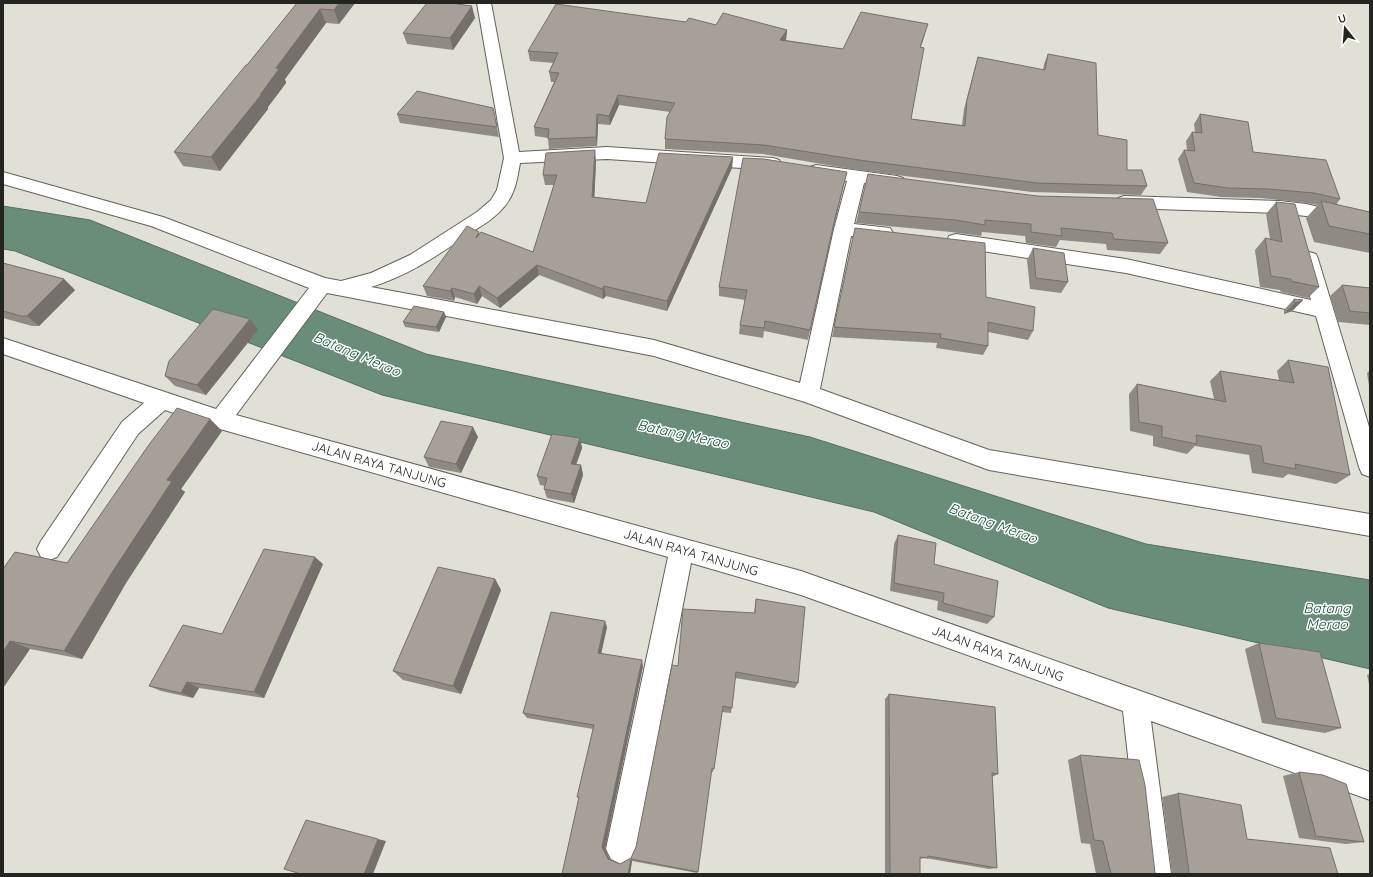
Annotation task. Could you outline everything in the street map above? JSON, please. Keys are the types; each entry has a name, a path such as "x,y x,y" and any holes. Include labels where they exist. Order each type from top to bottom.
{"street":[{"path":"220,420 258,369 326,288 377,278 404,267 439,247 483,216 497,204 506,190 512,158 484,3"},
{"path":"512,158 607,153 763,162 857,177 914,184"},
{"path":"808,394 843,229 857,177"},
{"path":"3,178 157,221 326,288 654,348 808,394 989,460 1370,525"},
{"path":"1104,202 1261,206 1293,209 1370,225"},
{"path":"1293,209 1370,467"},
{"path":"843,229 905,235"},
{"path":"936,239 1126,266 1324,310"},
{"name":"JALAN RAYA TANJUNG","path":"3,346 220,420 801,583 1370,786"},
{"path":"49,549 130,428 162,400"},
{"path":"621,849 682,549"},
{"path":"1135,702 1156,874"}],"water":[{"name":"Batang Merao","path":"3,206 90,220 426,354 810,437 1146,544 1370,580 1370,669 1108,608 874,512 382,395 15,251 3,249"}],"building":[{"path":"297,3 339,3 334,10 320,9 276,68 279,69 261,95 211,157 174,152 247,65"},
{"path":"427,3 457,3 472,6 450,38 403,33"},
{"path":"556,4 686,22 689,18 716,25 723,13 787,30 780,40 843,49 861,12 928,24 920,47 924,48 911,119 965,126 967,100 978,57 1045,70 1048,54 1096,63 1098,135 1127,140 1127,170 1142,170 1147,186 1037,183 859,160 764,145 665,139 667,117 675,103 618,95 609,116 597,114 596,137 548,139 549,129 534,127 559,73 549,72 558,53 528,51"},
{"path":"417,91 493,108 497,127 397,114"},
{"path":"1200,114 1248,122 1253,152 1326,160 1340,199 1314,193 1268,189 1228,188 1194,183 1184,150 1195,151 1192,132 1202,133"},
{"path":"595,150 592,197 646,203 659,153 733,157 667,301 604,286 602,289 537,265 497,298 479,286 474,294 452,288 450,291 423,286 467,226 479,232 476,238 481,232 533,252 557,175 543,175 546,153"},
{"path":"743,158 764,159 847,172 810,330 765,321 764,328 740,325 747,290 719,287"},
{"path":"868,174 1037,196 1153,199 1168,243 1114,239 1112,233 1061,228 1062,236 1031,232 1031,224 985,220 985,225 955,220 859,212"},
{"path":"1321,201 1370,212 1370,234 1329,226"},
{"path":"1276,202 1295,204 1319,287 1291,281 1291,279 1271,276 1265,238 1282,242"},
{"path":"855,228 985,243 986,297 1035,307 1033,331 988,322 988,346 940,338 941,334 834,327"},
{"path":"1033,248 1064,253 1068,282 1036,278"},
{"path":"3,263 64,279 27,316 21,316 3,311"},
{"path":"1342,285 1370,288 1370,313 1350,311"},
{"path":"1294,299 1303,300 1295,303"},
{"path":"414,306 444,312 436,327 403,322"},
{"path":"213,309 250,319 197,385 165,376 169,361"},
{"path":"1288,360 1328,367 1350,475 1295,464 1296,469 1264,463 1261,446 1196,435 1197,444 1162,437 1162,426 1139,422 1137,384 1226,402 1220,371 1294,383"},
{"path":"177,408 210,419 167,480 172,481 111,574 64,651 10,641 3,652 3,569 15,552 67,563 148,446"},
{"path":"441,421 473,427 456,464 424,457"},
{"path":"552,434 580,438 571,464 581,465 571,494 544,489 547,478 537,476"},
{"path":"898,535 936,543 934,564 998,581 994,617 943,603 944,593 894,583"},
{"path":"264,549 315,557 254,692 187,682 181,693 149,686 183,625 222,634"},
{"path":"438,567 495,579 453,686 393,671"},
{"path":"756,599 805,607 798,683 736,672 732,708 723,706 714,769 712,768 698,872 631,859 628,874 562,874 579,797 577,797 594,725 523,713 551,612 605,621 598,653 642,660 602,847 608,859 620,864 631,858 636,847 672,665 678,666 683,609 755,613"},
{"path":"1259,643 1320,652 1341,728 1276,718"},
{"path":"889,694 995,707 998,774 992,773 997,868 928,856 928,858 920,857 920,874 890,874"},
{"path":"1080,755 1139,760 1145,785 1155,873 1157,874 1111,874 1103,841 1094,840"},
{"path":"1299,772 1323,775 1346,784 1364,842 1316,836"},
{"path":"1178,793 1241,805 1247,839 1330,848 1338,874 1188,874 1189,872"},
{"path":"306,820 378,839 364,874 301,874 284,869"}]}
